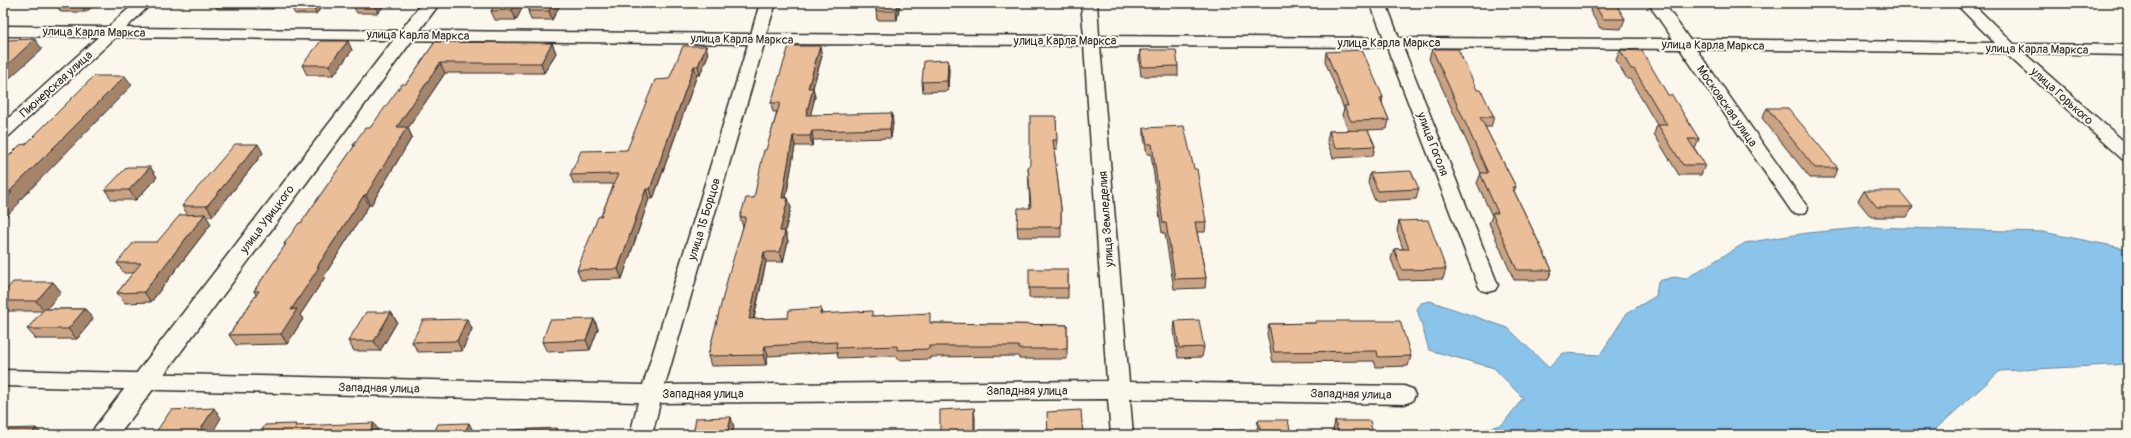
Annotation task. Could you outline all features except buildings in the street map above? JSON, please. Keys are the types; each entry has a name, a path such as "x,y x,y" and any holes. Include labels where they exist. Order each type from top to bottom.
{"street":[{"name":"Пионерская улица","path":"3,132 144,3"},
{"name":"улица Урицкого","path":"104,435 431,3"},
{"name":"улица 15 Борцов","path":"641,435 651,394 768,3"},
{"name":"улица Земледелия","path":"1089,3 1122,435"},
{"name":"улица Гоголя","path":"1378,3 1488,285"},
{"name":"Московская улица","path":"1656,3 1799,208"},
{"name":"улица Горького","path":"1963,3 2009,48 2128,155"},
{"name":"улица Карла Маркса","path":"3,31 408,34 758,39 1685,44 2128,50"},
{"name":"Западная улица","path":"3,378 143,383 651,394 1118,390 1404,395"}],"water":[{"path":"1871,227 2043,232 2128,249 2128,364 2000,371 1929,435 1483,435 1484,430 1503,424 1523,398 1494,368 1429,350 1417,309 1421,303 1430,301 1508,328 1549,368 1563,353 1600,355 1627,313 1656,296 1658,281 1675,277 1685,279 1745,243 1807,233"}]}
